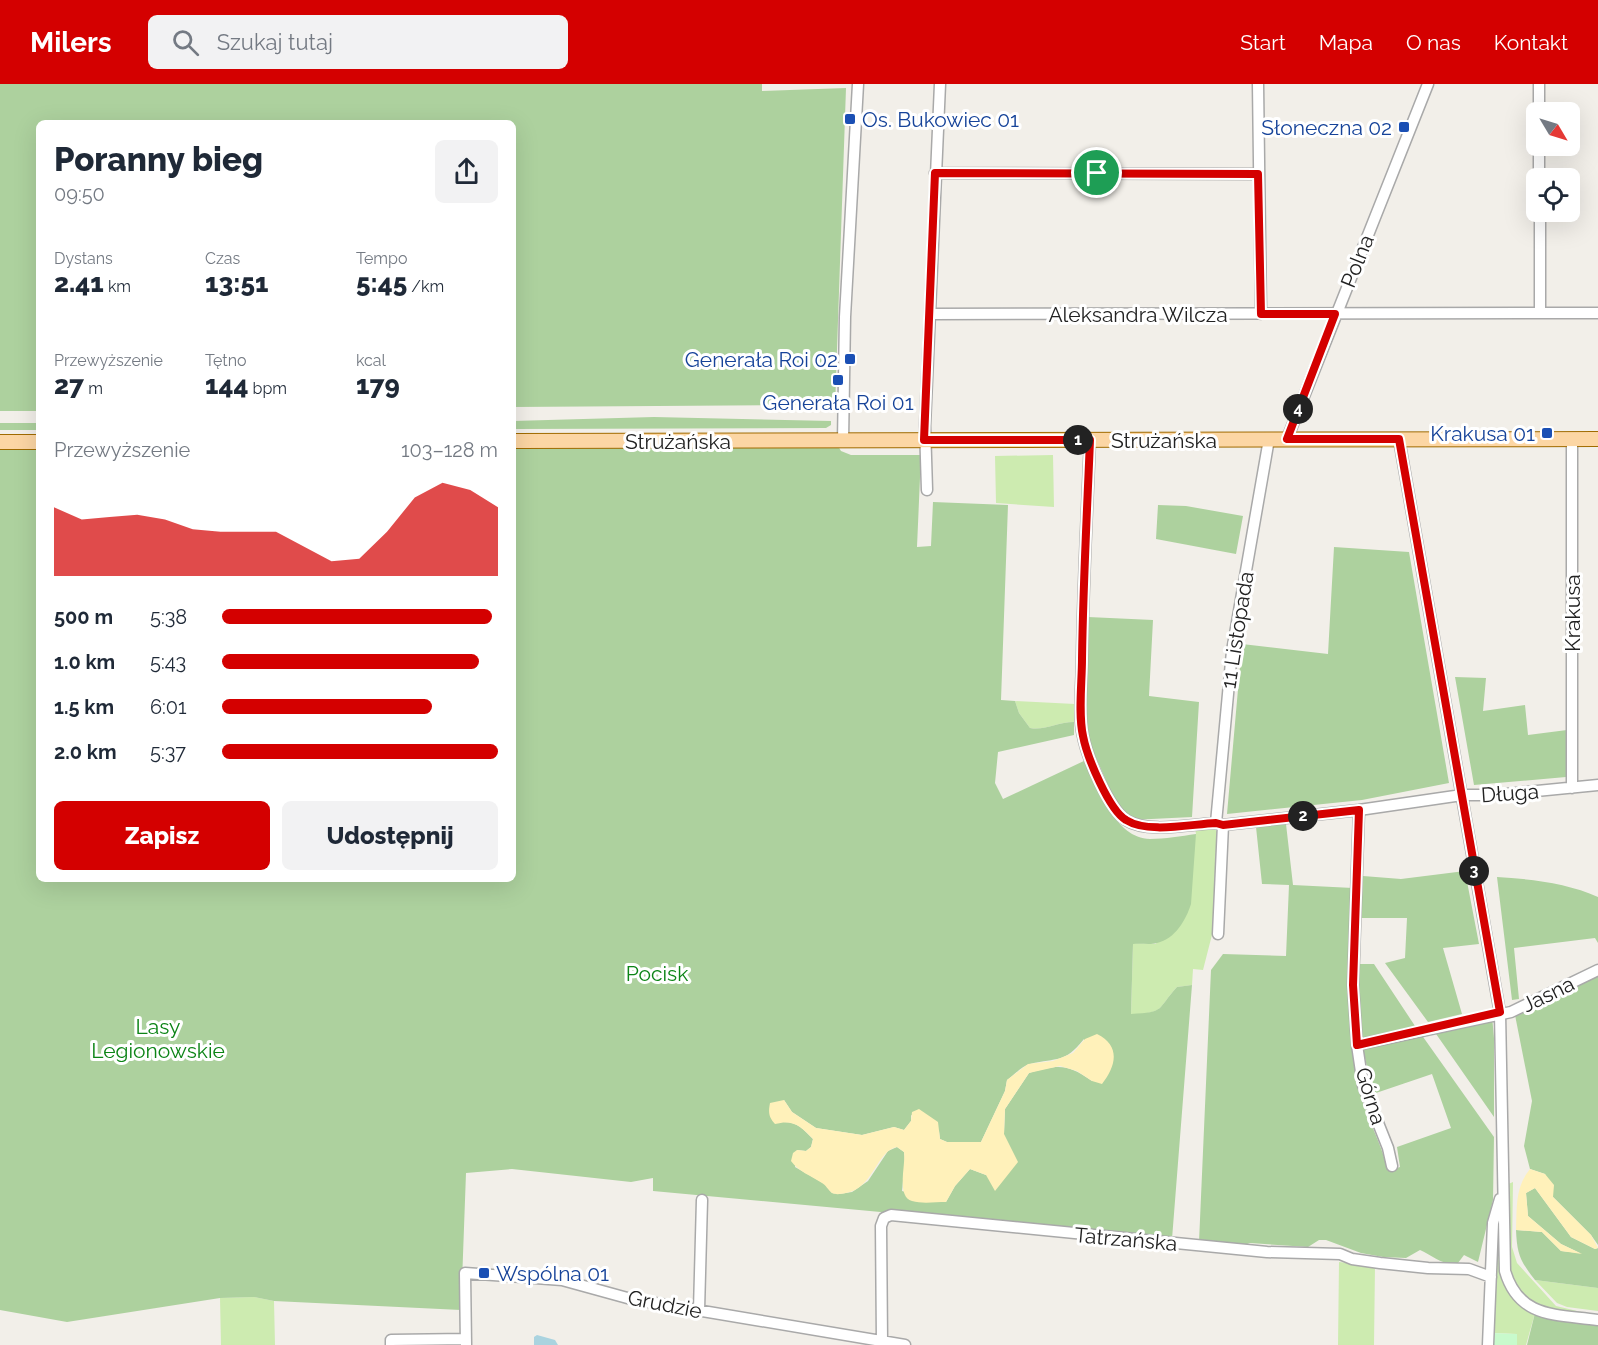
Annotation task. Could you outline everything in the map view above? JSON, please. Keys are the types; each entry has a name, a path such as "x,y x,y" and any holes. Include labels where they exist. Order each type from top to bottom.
{"main road":[{"name":"Strużańska","path":"516,441 1598,439"},
{"path":"0,442 36,442"}],"street":[{"path":"843,441 845,317 858,84"},
{"path":"927,490 924,440 940,84"},
{"path":"1258,84 1261,314"},
{"name":"Polna","path":"1287,439 1428,84"},
{"path":"1539,84 1539,102"},
{"path":"935,173 1258,174"},
{"path":"1540,222 1540,313"},
{"name":"Aleksandra Wilcza","path":"930,314 1598,313"},
{"name":"11 Listopada","path":"1218,934 1220,824 1232,651 1269,439"},
{"path":"1399,439 1500,1012 1505,1271 1518,1296 1524,1304 1534,1310 1598,1320"},
{"name":"Krakusa","path":"1572,439 1572,788"},
{"name":"Długa","path":"1090,440 1083,624 1082,735 1102,786 1111,803 1124,819 1149,827 1220,824 1359,810 1462,795 1495,795 1598,785"},
{"name":"Górna","path":"1359,810 1353,985 1357,1045 1363,1084 1388,1148 1392,1166"},
{"name":"Jasna","path":"1357,1045 1500,1012 1511,1012 1598,970"},
{"path":"1488,1345 1493,1223 1502,1196"},
{"path":"699,1310 702,1200"},
{"name":"Tatrzańska","path":"882,1341 881,1226 884,1218 891,1215 1267,1252 1340,1254 1352,1259 1380,1263 1469,1269 1491,1277"},
{"name":"Grudzie","path":"466,1342 465,1273 562,1280 631,1299 865,1342 882,1341 905,1345"},
{"path":"391,1342 466,1342"}],"green space":[{"path":"0,84 762,84 762,91 846,88 835,408 794,405 516,407 516,120 36,120 36,411 0,411"},
{"path":"654,417 831,421 831,425 826,428 516,429 516,421"},
{"path":"0,423 36,423 36,430 0,430"},
{"path":"516,445 838,446 841,451 851,455 921,455 917,547 931,546 933,502 1008,505 1001,700 1015,701 1019,713 1030,728 1074,722 1074,735 998,752 995,783 1003,799 1086,760 1109,809 1127,830 1137,836 1150,839 1196,834 1191,904 1183,922 1163,941 1154,944 1133,944 1131,1014 1155,1011 1177,987 1192,985 1172,1239 653,1191 653,1178 631,1182 512,1169 466,1173 461,1310 274,1301 254,1297 220,1298 67,1322 0,1310 0,447 36,447 36,882 516,882","holes":["1084,1039 1092,1081 1075,1071 1055,1067 1029,1073 1005,1109 1004,1134 986,1175 970,1169 955,1186 946,1202 902,1191 904,1152 897,1147 888,1151 868,1181 852,1192 832,1193 825,1184 795,1167 797,1150 806,1151 811,1147 813,1139 796,1125 783,1122 784,1100 792,1112 816,1128 862,1135 894,1127 904,1130 911,1121 911,1115 939,1131 940,1139 947,1142 981,1142 1005,1091 1007,1080 1024,1067 1066,1056"]},
{"path":"1053,455 1054,507 996,503 995,456"},
{"path":"1158,505 1186,506 1243,516 1236,554 1156,539"},
{"path":"1334,547 1409,552 1449,783 1362,800 1227,814 1242,644 1328,654"},
{"path":"1088,617 1153,620 1149,696 1199,702 1192,817 1131,820 1116,803 1085,733"},
{"path":"1455,677 1486,678 1483,711 1525,705 1528,735 1567,730 1566,777 1474,785"},
{"path":"1015,701 1075,704 1074,722 1030,728 1019,713"},
{"path":"1286,824 1293,885 1353,888 1350,991 1352,1041 1364,1103 1388,1171 1400,1167 1397,1147 1451,1128 1432,1074 1373,1094 1363,1049 1421,1034 1494,1137 1493,1200 1478,1262 1464,1255 1458,1263 1448,1263 1420,1250 1406,1258 1383,1257 1361,1253 1326,1240 1319,1240 1308,1247 1250,1243 1239,1247 1199,1242 1211,970 1223,954 1286,956 1289,885 1262,884 1256,827"},
{"path":"1195,828 1214,828 1219,834 1214,927 1203,970 1193,969 1192,985 1177,987 1155,1011 1131,1015 1133,943 1156,944 1196,834"},
{"path":"1465,871 1479,944 1443,948 1462,1014 1428,1022 1385,963 1405,958 1407,918 1361,918 1363,876 1401,879"},
{"path":"1497,877 1562,885 1598,897 1598,943 1595,938 1514,948 1519,999 1512,1000"},
{"path":"1360,964 1374,964 1415,1026 1360,1040 1357,998"},
{"path":"1598,975 1598,1245 1553,1197 1545,1174 1530,1169 1524,1146 1532,1101 1515,1015"},
{"path":"1492,1016 1494,1038 1494,1117 1434,1031"},
{"path":"1513,1182 1512,1247 1517,1263 1556,1306 1590,1314 1553,1310 1532,1304 1518,1289 1510,1272 1506,1185"},
{"path":"1535,1188 1571,1237 1595,1249 1598,1248 1598,1288 1535,1280 1526,1268 1518,1251 1516,1230 1542,1232 1561,1251 1580,1253 1561,1244 1528,1216 1526,1193"},
{"path":"1500,1211 1500,1267 1535,1313 1526,1345 1517,1345 1517,1334 1492,1333 1496,1227"},
{"path":"1339,1262 1375,1266 1374,1345 1338,1345"},
{"path":"1535,1280 1598,1288 1598,1311 1567,1307 1557,1303"},
{"path":"254,1297 274,1301 275,1345 221,1345 220,1298"},
{"path":"1535,1313 1598,1322 1598,1345 1527,1345"},
{"path":"1492,1333 1517,1334 1517,1345 1492,1345"}],"sand":[{"path":"1097,1034 1110,1044 1114,1057 1102,1084 1092,1081 1077,1071 1060,1066 1029,1073 1005,1109 1004,1134 1018,1162 995,1191 986,1175 970,1169 955,1186 946,1202 912,1201 904,1193 904,1152 897,1147 884,1155 863,1185 846,1193 834,1194 823,1184 801,1171 791,1161 793,1153 797,1150 806,1151 811,1147 813,1139 805,1130 792,1123 775,1124 771,1119 770,1103 784,1100 792,1112 816,1128 862,1135 894,1127 904,1130 911,1121 912,1112 919,1109 938,1122 940,1139 947,1142 981,1142 1005,1091 1007,1080 1028,1064 1053,1061 1073,1053 1085,1039"},
{"path":"1530,1169 1545,1174 1554,1185 1553,1197 1591,1235 1598,1248 1595,1249 1571,1237 1535,1188 1526,1193 1528,1216 1561,1244 1582,1254 1561,1251 1542,1232 1516,1230 1519,1190"}],"water":[{"path":"537,1335 555,1340 558,1345 534,1345 534,1337"}],"place":[{"name":"Os. Bukowiec 01","path":"850,119"},
{"name":"Słoneczna 02","path":"1404,127"},
{"name":"Generała Roi 02","path":"850,359"},
{"name":"Generała Roi 01","path":"838,380"},
{"name":"Krakusa 01","path":"1547,433"},
{"name":"Wspólna 01","path":"484,1273"}],"route":[{"path":"935,173 1097,173 1258,174 1261,314 1335,314 1287,439 1399,439 1500,1012 1357,1045 1353,985 1359,810 1223,825 1216,823 1149,827 1124,819 1111,803 1102,786 1082,735 1083,624 1090,440 924,440 935,173"}],"park label":[{"name":"Pocisk","path":"657,973"},
{"name":"Lasy Legionowskie","path":"158,1038"}]}
